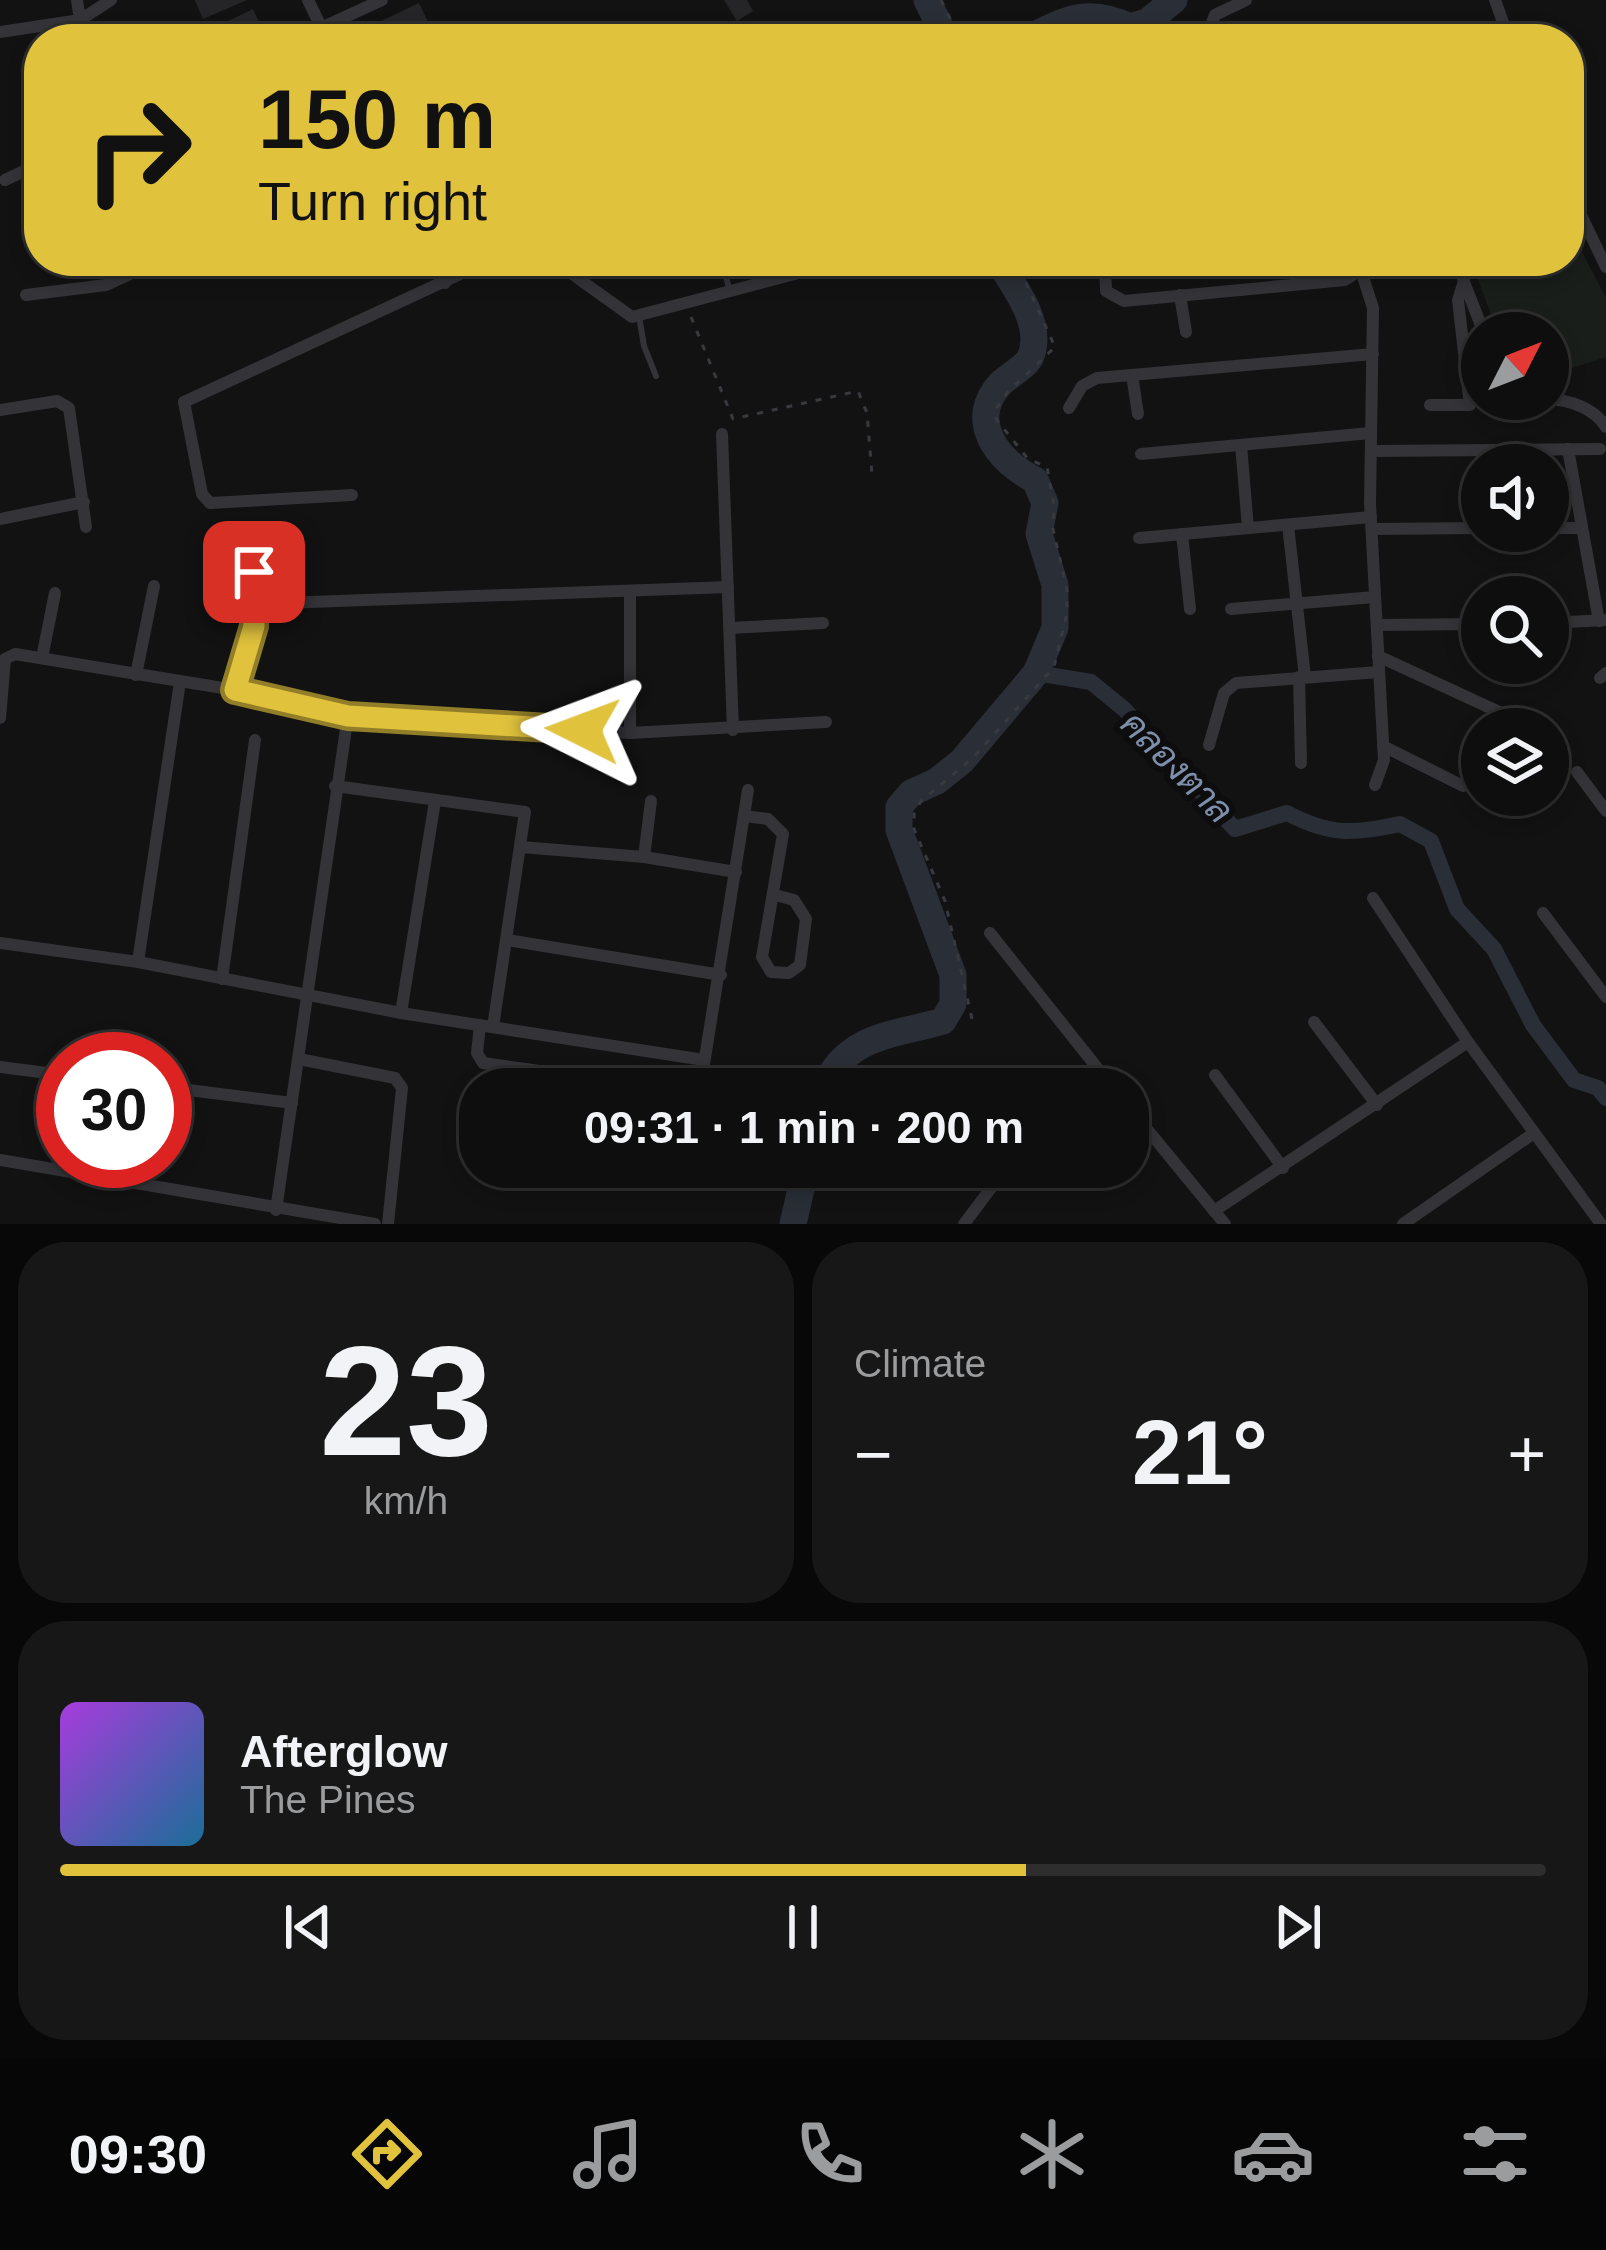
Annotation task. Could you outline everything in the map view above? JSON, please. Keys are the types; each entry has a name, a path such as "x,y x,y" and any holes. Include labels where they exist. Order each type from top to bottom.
{"street":[{"path":"77,0 80,20"},
{"path":"53,24 80,20 111,0"},
{"path":"340,24 382,0"},
{"path":"1211,24 1215,14 1246,0"},
{"path":"5,181 24,172"},
{"path":"1584,221 1606,267"},
{"path":"26,295 106,285 126,276"},
{"path":"442,276 445,283"},
{"path":"352,495 211,502 202,494 184,402 459,276"},
{"path":"574,276 627,316 791,276"},
{"path":"1105,276 1106,291 1118,300 1350,276"},
{"path":"1363,276 1373,308 1371,523 1383,746 1375,785"},
{"path":"1462,276 1476,312"},
{"path":"1430,405 1470,405 1458,300 1464,281"},
{"path":"1180,295 1186,332"},
{"path":"1069,408 1089,380 1372,354"},
{"path":"1132,375 1138,414"},
{"path":"0,410 57,400 65,403 86,527"},
{"path":"1569,402 1597,414 1606,427"},
{"path":"722,434 733,730"},
{"path":"1142,454 1371,434"},
{"path":"1241,445 1248,528"},
{"path":"1569,449 1600,449"},
{"path":"1371,451 1461,450"},
{"path":"1569,455 1602,621 1569,622"},
{"path":"0,520 84,502"},
{"path":"1288,525 1302,677 1301,763"},
{"path":"1139,538 1288,525 1461,527"},
{"path":"1569,528 1582,528"},
{"path":"1182,534 1190,610"},
{"path":"235,690 254,626 254,572"},
{"path":"136,676 154,586"},
{"path":"255,604 728,587"},
{"path":"629,591 630,733"},
{"path":"42,658 55,593"},
{"path":"1231,609 1375,596"},
{"path":"730,628 823,622"},
{"path":"1376,625 1461,623"},
{"path":"0,718 5,658 15,654 235,690 348,716 630,733 826,722"},
{"path":"1378,656 1492,708"},
{"path":"1209,745 1227,688 1241,682 1379,672"},
{"path":"138,962 180,682"},
{"path":"276,1210 348,716"},
{"path":"222,979 255,740"},
{"path":"1383,746 1461,785"},
{"path":"1577,772 1601,795 1606,811"},
{"path":"335,786 525,812 506,940 477,1053 483,1063 503,1068"},
{"path":"703,1068 748,790"},
{"path":"401,1013 435,800"},
{"path":"644,857 651,801"},
{"path":"745,816 768,819 782,834 763,963 771,972 789,973 800,965 806,919 794,900 775,895"},
{"path":"521,847 644,857 736,872"},
{"path":"1372,898 1468,1042 1604,1224"},
{"path":"1543,913 1606,997"},
{"path":"990,933 1097,1068"},
{"path":"506,940 721,975"},
{"path":"0,943 138,962 401,1013 704,1060"},
{"path":"1314,1022 1377,1105"},
{"path":"1214,1211 1468,1042"},
{"path":"299,1059 395,1078 402,1088 388,1224"},
{"path":"0,1067 36,1072"},
{"path":"1215,1075 1283,1168"},
{"path":"192,1091 292,1103"},
{"path":"1149,1132 1225,1224"},
{"path":"1403,1224 1534,1133"},
{"path":"0,1160 375,1224"},
{"path":"964,1224 991,1188"}],"lane":[{"path":"726,276 730,293"},
{"path":"639,316 656,376"}],"path":[{"path":"972,1019 945,902 914,829 914,813 921,801 974,758 1054,667 1067,614 1047,467 1028,459 996,419 1006,393 1054,347 1023,276"},
{"path":"685,305 733,419 858,392 867,413 872,476"}],"shaded area":[{"path":"1584,256 1606,298 1606,357 1569,369 1569,312 1490,312 1477,276 1584,276"}],"building":[{"path":"195,0 247,0 203,19"},
{"path":"724,0 747,0 753,11 737,21"},
{"path":"419,3 429,24 377,24"},
{"path":"253,9 260,24 222,24"}],"waterway":[{"path":"927,0 939,24"},
{"path":"1140,24 1174,0"},
{"path":"1060,24 1089,17 1122,24"},
{"path":"836,1068 873,1040 943,1021 953,1004 953,975 899,830 899,807 911,793 937,781 962,761 1036,673 1055,628 1055,585 1039,534 1045,503 1035,480 998,451 986,425 991,397 1028,361 1034,346 1031,320 1008,276"},
{"name":"คลองตาล","path":"1036,673 1091,682 1124,709 1235,829 1287,813 1342,831 1400,824 1431,841 1457,909 1494,949 1533,1025 1574,1080 1598,1088 1606,1098"},
{"path":"793,1224 801,1188"}],"route":[{"path":"254,572 254,626 235,690 348,716 583,730"}]}
